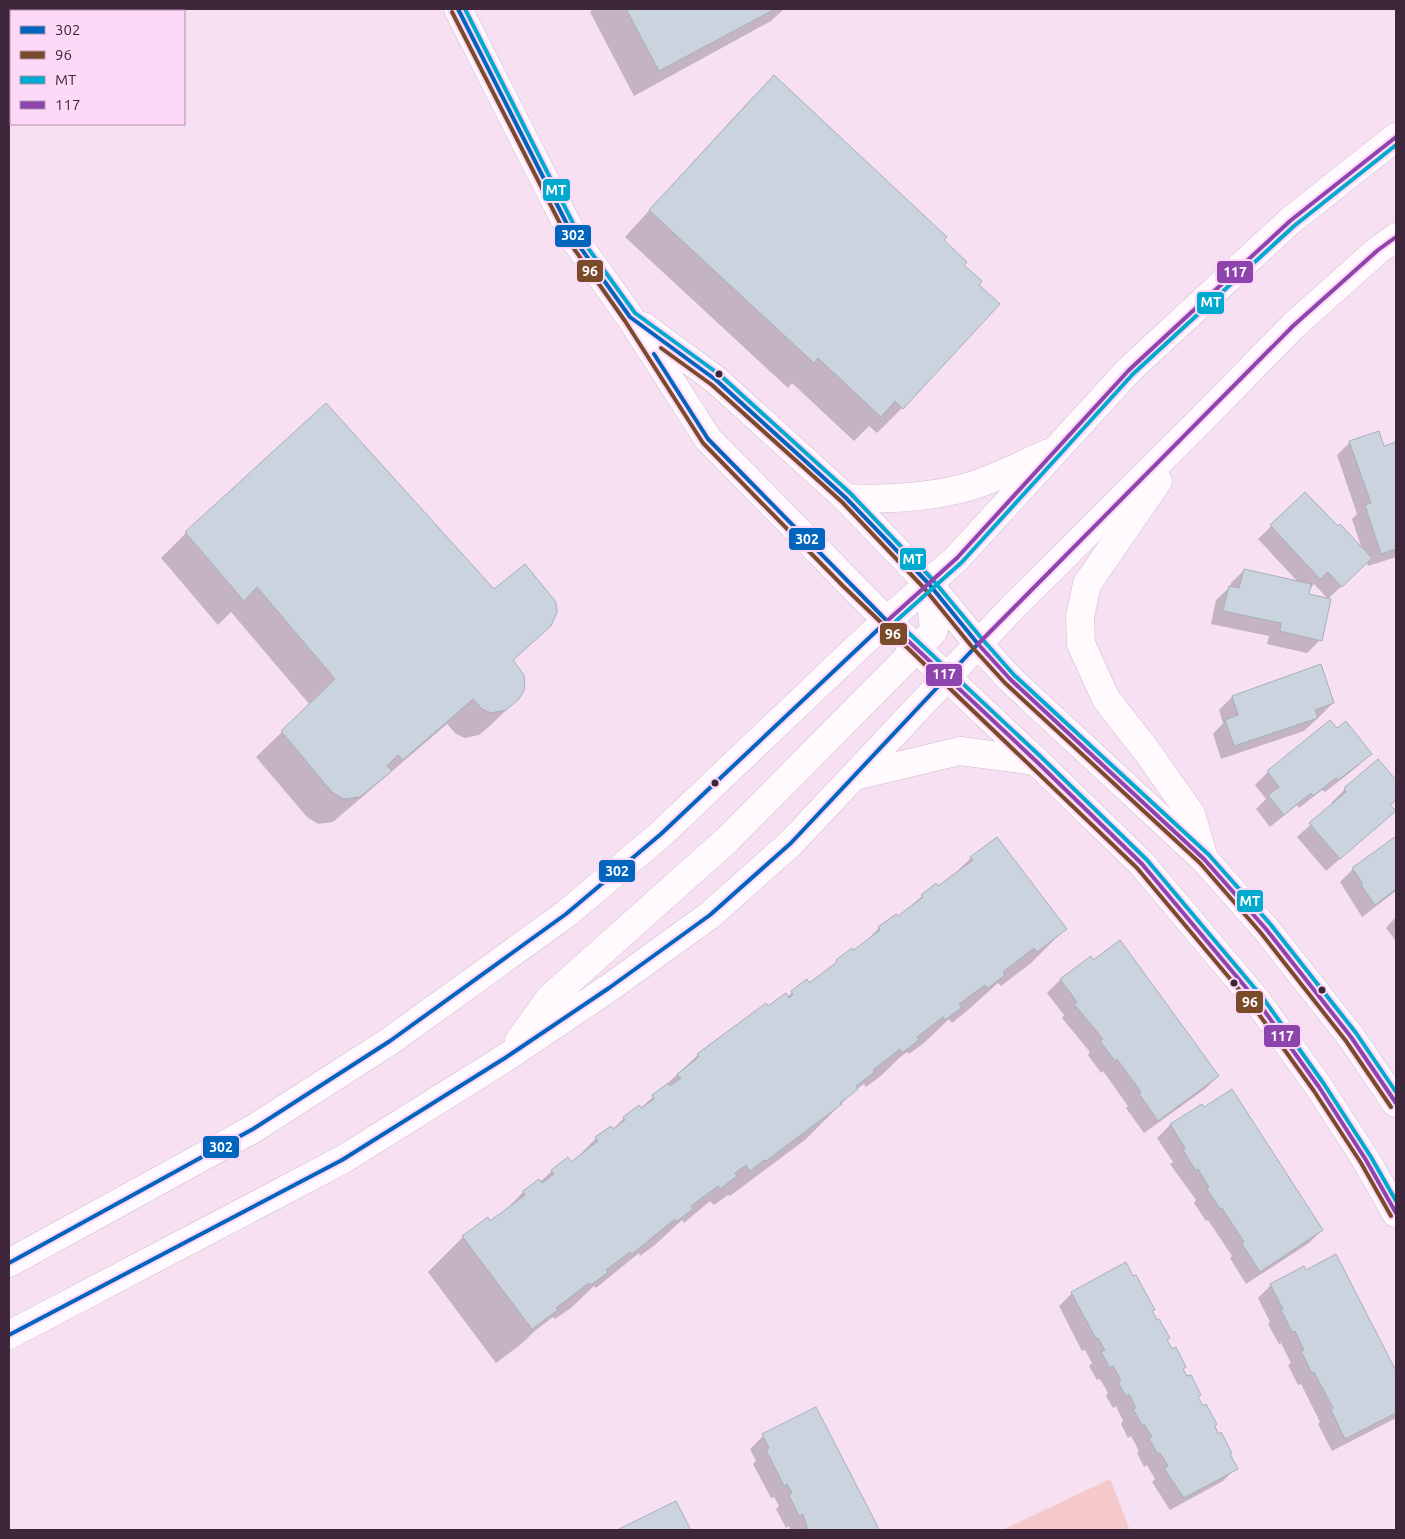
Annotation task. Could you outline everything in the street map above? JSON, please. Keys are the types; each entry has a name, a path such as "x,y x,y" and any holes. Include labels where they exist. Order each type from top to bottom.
{"main road":[{"path":"458,9 575,240 630,317 708,439 887,620 1142,864 1258,1002 1319,1087 1366,1160 1396,1213"},
{"path":"9,1263 253,1129 390,1041 566,914 661,834 887,620 957,558 1129,370 1290,221 1396,137"},
{"path":"9,1334 342,1160 506,1058 609,988 710,915 791,843 1011,609 1293,326 1378,250 1396,237"},
{"path":"630,317 716,380 846,498 929,584 978,644 1010,679 1204,859 1266,929 1339,1022 1396,1103"},
{"path":"1200,421 1087,584 1080,617 1082,644 1106,699 1146,750 1191,814 1204,859"},
{"path":"846,498 885,500 915,498 971,486 1057,450"},
{"path":"506,1058 550,998 728,839 918,649 934,629 929,584"},
{"path":"855,776 960,751 1036,761"}],"shaded area":[{"path":"1110,1479 1130,1530 1002,1530"}],"building":[{"path":"626,9 775,9 659,71"},
{"path":"774,75 947,237 944,240 967,262 964,265 982,281 979,285 1000,304 903,409 895,401 881,417 818,358 814,363 649,210"},
{"path":"326,403 494,589 525,564 556,602 557,612 551,626 513,660 524,675 525,689 519,699 506,710 491,713 482,709 473,699 403,760 398,755 387,766 392,771 360,797 344,799 332,792 281,731 335,679 257,587 244,601 185,532"},
{"path":"1379,431 1384,446 1396,442 1396,549 1381,554 1365,505 1371,503 1349,441"},
{"path":"1305,492 1338,526 1340,524 1372,558 1342,587 1328,572 1320,579 1270,525"},
{"path":"1244,569 1311,584 1309,594 1331,599 1322,641 1280,631 1281,623 1223,611 1229,586 1239,588"},
{"path":"1321,664 1334,703 1315,710 1318,718 1234,746 1225,720 1238,715 1232,696"},
{"path":"1330,720 1337,728 1346,721 1372,754 1313,796 1311,793 1284,815 1268,795 1279,787 1267,771"},
{"path":"1378,759 1396,780 1396,800 1390,805 1396,811 1340,859 1309,823 1346,792 1344,788"},
{"path":"1396,836 1396,889 1375,905 1352,868"},
{"path":"997,837 1067,929 1037,952 1034,948 1003,972 1005,975 988,988 985,985 959,1004 961,1008 945,1020 943,1017 917,1037 919,1040 902,1053 900,1049 873,1070 875,1072 856,1086 858,1089 840,1103 842,1104 766,1161 764,1160 750,1171 746,1165 735,1173 737,1176 720,1189 718,1186 691,1206 693,1209 676,1222 675,1219 632,1254 630,1252 606,1270 608,1272 591,1285 589,1283 556,1308 558,1310 532,1329 462,1236 488,1217 490,1221 525,1195 523,1191 539,1179 542,1183 554,1174 551,1170 568,1157 571,1162 598,1141 595,1137 611,1126 613,1129 625,1120 623,1117 639,1105 641,1108 654,1099 652,1095 668,1083 670,1086 681,1078 677,1074 699,1057 697,1054 766,1003 768,1006 786,993 789,998 793,995 791,991 807,979 809,983 852,948 854,950 880,930 878,927 896,914 898,916 923,897 921,895 936,883 938,886 973,860 970,857"},
{"path":"1120,940 1219,1076 1158,1121 1139,1094 1141,1092 1117,1059 1115,1061 1100,1041 1103,1039 1074,1004 1077,1002 1060,979 1091,956 1093,960"},
{"path":"1232,1089 1323,1230 1260,1272 1242,1244 1244,1242 1207,1189 1209,1187 1198,1169 1196,1171 1183,1150 1185,1148 1170,1124 1202,1104 1204,1107"},
{"path":"1336,1254 1396,1371 1396,1413 1345,1439 1331,1410 1333,1408 1314,1372 1312,1373 1301,1351 1304,1350 1295,1331 1292,1332 1270,1284 1304,1266 1306,1270"},
{"path":"1126,1262 1133,1276 1136,1275 1155,1310 1152,1311 1157,1320 1159,1319 1170,1338 1167,1340 1172,1349 1176,1347 1186,1367 1183,1369 1187,1376 1191,1375 1201,1395 1198,1397 1203,1406 1206,1404 1217,1424 1215,1426 1218,1434 1221,1432 1238,1469 1184,1498 1164,1468 1168,1466 1149,1439 1152,1437 1144,1424 1142,1425 1133,1409 1136,1408 1129,1394 1126,1396 1118,1382 1121,1380 1113,1366 1110,1368 1101,1352 1105,1350 1098,1338 1096,1339 1071,1292"},
{"path":"816,1407 879,1529 808,1530 803,1514 799,1516 789,1495 792,1493 787,1484 784,1486 766,1450 769,1448 762,1434"},
{"path":"676,1501 691,1530 617,1530"}],"transit line":[{"name":"302","path":"9,1335 342,1160 505,1058 609,988 710,915 791,843 978,644 929,584 846,498 716,380 630,317 575,240 458,9"},
{"name":"MT","path":"465,9 580,237 635,313 720,375 850,493 933,580 1014,675 1209,855 1271,925 1356,1033 1396,1092"},
{"name":"96","path":"452,12 570,243 625,321 703,443 843,586 1137,868 1253,1006 1314,1091 1361,1163 1391,1216"},
{"name":"117","path":"1396,137 1290,221 1129,370 957,558 887,621 1142,864 1258,1002 1319,1087 1366,1160 1396,1213"},
{"name":"MT","path":"1396,145 1294,226 1133,374 962,562 896,621 1040,756 1147,860 1263,998 1324,1084 1371,1157 1396,1201"},
{"name":"117","path":"1396,237 1378,250 1293,326 978,644 1010,679 1204,859 1266,929 1351,1037 1396,1103"},
{"name":"96","path":"661,348 712,385 842,502 924,588 973,648 1005,683 1200,863 1261,933 1346,1041 1391,1107"},
{"name":"302","path":"9,1263 253,1129 390,1041 566,914 661,834 887,621 708,439 654,354"}]}
